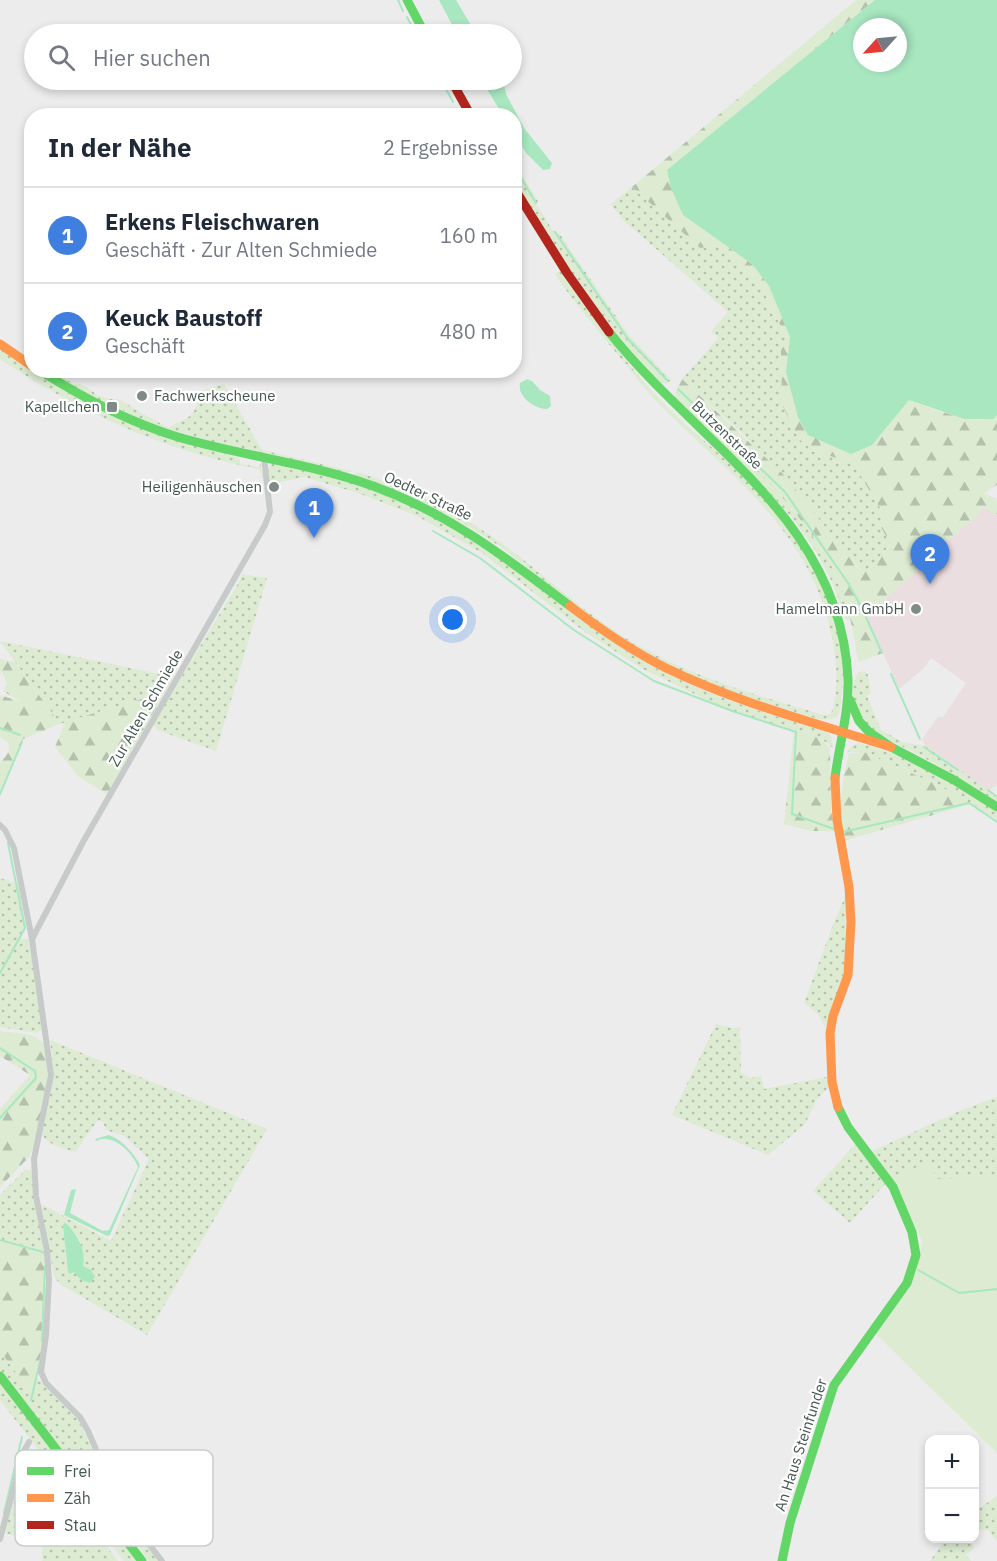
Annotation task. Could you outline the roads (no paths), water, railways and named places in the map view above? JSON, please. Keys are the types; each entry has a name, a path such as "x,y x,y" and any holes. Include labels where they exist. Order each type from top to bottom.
{"street":[{"path":"407,0 420,24"},
{"path":"457,90 467,108"},
{"name":"Butzenstraße","path":"522,201 561,264 624,351 664,395 776,504 813,554 830,591 841,625 845,648 848,696 843,737"},
{"path":"0,344 24,360"},
{"name":"Oedter Straße","path":"52,378 103,408 158,431 344,477 426,508 481,538 605,632 654,663 741,701 843,737 891,747"},
{"name":"Zur Alten Schmiede","path":"32,939 83,842 265,525 270,512 264,457"},
{"path":"848,696 859,721 869,732 891,747 954,780 997,807"},
{"name":"An Haus Steinfunder","path":"782,1561 790,1523 834,1385 907,1283 915,1266 916,1240 890,1182 846,1124 834,1093 832,1018 849,973 850,951 850,893 838,833 835,785 843,737"},
{"path":"0,825 14,848 32,939 51,1075 34,1160 36,1196 48,1251 49,1280 41,1372 46,1383 80,1417 96,1450"},
{"path":"0,1376 57,1450"},
{"path":"25,1450 29,1442"},
{"path":"0,1539 15,1483"},
{"path":"130,1546 142,1561"},
{"path":"150,1546 162,1561"}],"waterway":[{"path":"398,0 403,11"},
{"path":"407,17 411,24"},
{"path":"446,90 453,102"},
{"path":"522,179 536,203"},
{"path":"555,232 628,339 667,380"},
{"path":"678,389 785,492 848,583 862,608"},
{"path":"433,531 480,558 574,630 654,681 796,732 792,814 834,829"},
{"path":"866,617 882,653"},
{"path":"891,674 920,739"},
{"path":"0,728 20,735"},
{"path":"0,794 22,742"},
{"path":"924,747 958,770"},
{"path":"988,790 997,797"},
{"path":"843,832 969,803 997,822"},
{"path":"0,973 25,928 8,843"},
{"path":"0,1048 35,1071 36,1078 0,1118"},
{"path":"0,1240 45,1254"},
{"path":"42,1341 45,1266"},
{"path":"918,1270 959,1293 997,1289"},
{"path":"31,1400 40,1362"},
{"path":"19,1450 22,1437"},
{"path":"4,1513 15,1467"}],"place":[{"name":"Fachwerkscheune","path":"142,396"},
{"name":"Kapellchen","path":"112,407"},
{"name":"Heiligenhäuschen","path":"274,487"},
{"name":"Erkens Fleischwaren","path":"314,538"},
{"name":"Keuck Baustoff","path":"930,584"},
{"name":"Hamelmann GmbH","path":"916,609"}]}
